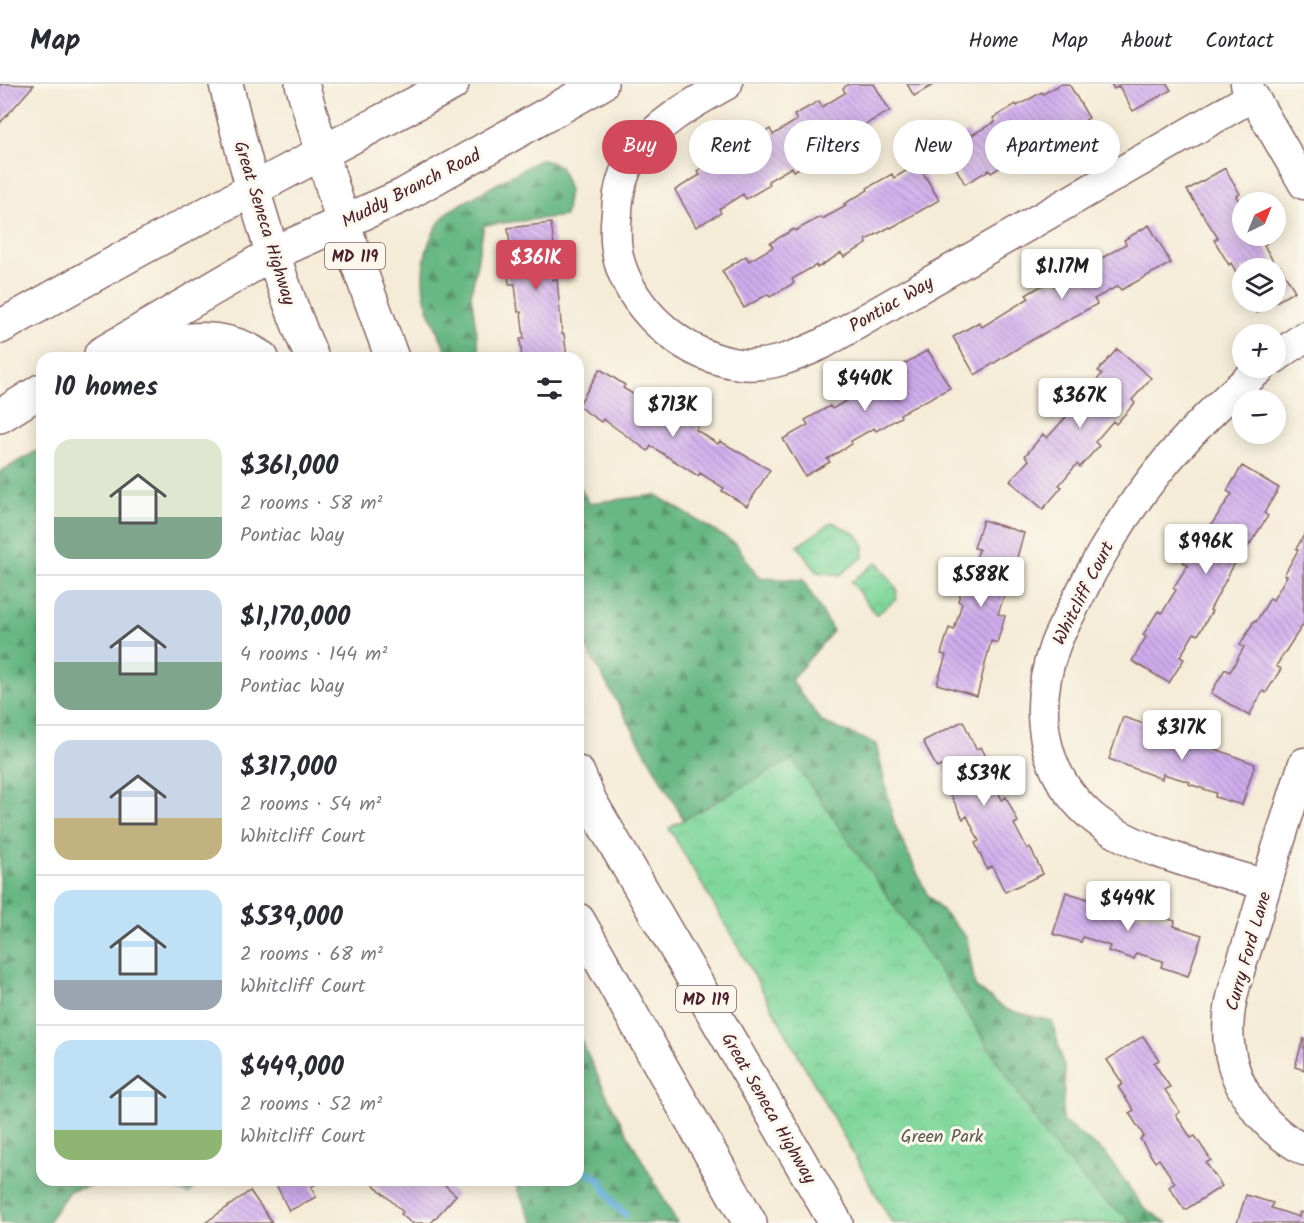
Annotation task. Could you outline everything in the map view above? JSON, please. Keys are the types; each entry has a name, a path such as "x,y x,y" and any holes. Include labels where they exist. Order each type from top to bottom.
{"main road":[{"name":"Great Seneca Highway","path":"226,84 272,254 288,303 309,352"},
{"name":"MD 119","path":"302,84 343,223 390,352"},
{"path":"0,327 144,247 452,84"},
{"name":"Muddy Branch Road","path":"104,352 272,254 404,195 601,84"},
{"path":"130,352 171,342 210,339 253,352"},
{"path":"0,416 36,394"},
{"name":"Great Seneca Highway","path":"584,787 590,801 836,1223"},
{"path":"584,931 750,1223"}],"street":[{"name":"Pontiac Way","path":"727,84 668,120 649,137 636,153 625,172 618,195 616,240 620,266 634,295 670,334 693,350 717,359 741,364 765,364 791,358 822,344 1249,90 1304,184"},
{"path":"1286,350 1304,337"},
{"name":"Whitcliff Court","path":"1250,378 1203,419 1148,483 1122,519 1091,570 1056,644 1042,703 1043,730 1051,760 1066,789 1090,815 1123,838 1161,853 1266,885"},
{"name":"Curry Ford Lane","path":"1304,763 1230,1008 1229,1045 1233,1069 1242,1090 1255,1110 1269,1127 1288,1142 1304,1150"}],"green space":[{"path":"541,159 560,166 569,190 565,216 484,225 471,294 479,352 447,352 426,302 423,278 426,253 435,230 449,211"},
{"path":"36,451 36,1186 89,1186 69,1191 47,1223 0,1223 0,472"},
{"path":"584,494 589,503 656,495 736,544 759,578 803,580 833,631 791,680 822,722 876,744 894,823 927,894 967,938 975,987 1007,1010 1052,1021 1065,1071 1062,1121 1106,1154 1142,1206 1167,1223 908,1223 830,1078 584,644"},
{"path":"832,522 856,534 864,545 863,557 840,575 817,572 798,546"},
{"path":"877,562 897,589 896,599 876,615 851,582"},
{"name":"Green Park","path":"792,759 945,979 1046,1137 1098,1196 1134,1223 892,1223 669,828"},
{"path":"584,1048 613,1108 677,1223 534,1223 516,1186 584,1186"},
{"path":"163,1186 196,1186 189,1194"}],"building":[{"path":"0,84 34,85 0,123"},
{"path":"849,84 874,84 890,111 873,120 797,120 794,115 819,101 822,107 845,93 843,88"},
{"path":"907,84 935,84 914,96"},
{"path":"1061,84 1069,84 1089,118 1086,120 994,120 993,118 1016,104 1017,106 1042,92 1043,94"},
{"path":"1111,84 1167,84 1171,90 1133,111 1119,86 1114,89"},
{"path":"784,128 784,172 768,181 770,185 746,199 743,194 719,209 721,213 696,227 675,190 699,174 772,174 772,133 773,135"},
{"path":"985,128 985,172 965,184 959,174 973,174 973,134"},
{"path":"1225,168 1239,192 1232,192 1232,246 1265,246 1271,258 1232,258 1232,265 1231,263 1229,265 1214,240 1218,238 1187,190"},
{"path":"892,174 894,178 901,174 924,174 939,200 866,240 867,244 844,257 841,253 817,268 816,265 792,279 794,283 744,308 722,271 746,256 749,261 773,247 770,243 794,229 795,231 846,206 844,204"},
{"path":"551,223 555,252 549,252 552,280 557,279 562,334 564,334 566,352 521,352 520,339 524,339 521,312 518,312 515,284 509,284 506,257 511,257 508,228"},
{"path":"1149,225 1171,263 1121,290 1118,286 1094,299 1097,304 975,375 953,337 979,322 982,327 1029,298 1026,295 1051,280 1054,286 1078,272 1075,267 1099,254 1102,258 1126,244 1124,240"},
{"path":"1286,276 1295,291 1286,296"},
{"path":"1117,349 1151,378 1132,400 1135,403 1116,424 1113,421 1095,442 1099,446 1080,467 1077,464 1059,485 1062,487 1043,509 1010,481 1029,460 1025,456 1043,434 1047,438 1066,417 1062,414 1080,392 1084,396 1102,374 1098,371"},
{"path":"928,350 950,388 900,414 901,417 876,431 874,428 851,441 852,444 827,459 830,462 805,476 783,439 808,425 805,420 830,406 832,409 855,396 854,393 879,378 881,382 904,369 902,365"},
{"path":"600,369 625,385 623,388 646,402 648,399 672,414 674,410 698,425 696,430 718,444 720,441 770,470 747,506 722,491 724,488 700,473 698,476 651,446 648,451 603,419 601,422 584,410 584,396"},
{"path":"1242,466 1279,488 1264,513 1268,516 1238,562 1236,561 1210,610 1212,611 1198,635 1194,633 1180,657 1184,659 1169,683 1132,661 1146,637 1143,635 1158,611 1162,613 1176,590 1173,588 1188,565 1183,562 1198,538 1201,540 1232,494 1227,491"},
{"path":"983,520 1024,533 1016,561 1020,562 1012,589 1007,587 998,614 1005,616 997,643 991,641 977,696 937,684 946,655 941,654 949,628 954,630 962,603 958,601 966,574 971,576 979,549 974,548"},
{"path":"1304,535 1304,623 1276,666 1281,669 1266,693 1263,691 1249,716 1211,693 1225,669 1230,672 1244,647 1240,645 1254,621 1256,622 1270,598 1273,600 1287,576 1284,575"},
{"path":"1123,717 1150,726 1148,730 1175,739 1176,734 1255,764 1242,805 1215,797 1216,793 1189,784 1190,782 1163,774 1162,779 1109,759"},
{"path":"963,721 976,749 981,747 994,772 990,774 1002,800 1006,797 1018,822 1014,824 1027,849 1030,847 1043,874 1005,892 992,866 987,869 975,843 979,841 967,816 963,819 950,794 955,791 943,765 937,768 923,741"},
{"path":"1066,892 1094,901 1096,896 1123,905 1121,909 1147,917 1149,913 1175,921 1174,926 1202,935 1188,976 1161,967 1163,961 1136,953 1134,959 1108,951 1110,946 1083,937 1081,942 1053,934"},
{"path":"1143,1036 1159,1060 1154,1063 1170,1087 1165,1090 1180,1112 1176,1115 1191,1138 1195,1136 1211,1160 1206,1163 1222,1186 1185,1210 1169,1187 1175,1183 1159,1159 1155,1162 1140,1139 1144,1136 1129,1113 1134,1110 1118,1087 1123,1084 1107,1060"},
{"path":"1304,1039 1304,1070 1295,1067"},
{"path":"277,1186 313,1186 316,1197 289,1211"},
{"path":"375,1186 446,1186 456,1195 431,1223 411,1223 401,1214 403,1212"},
{"path":"250,1191 272,1222 205,1223"},
{"path":"1246,1195 1273,1203 1271,1208 1299,1217 1300,1212 1304,1213 1304,1223 1237,1223"}],"waterway":[{"path":"584,1170 600,1180 615,1205 625,1214"}]}
